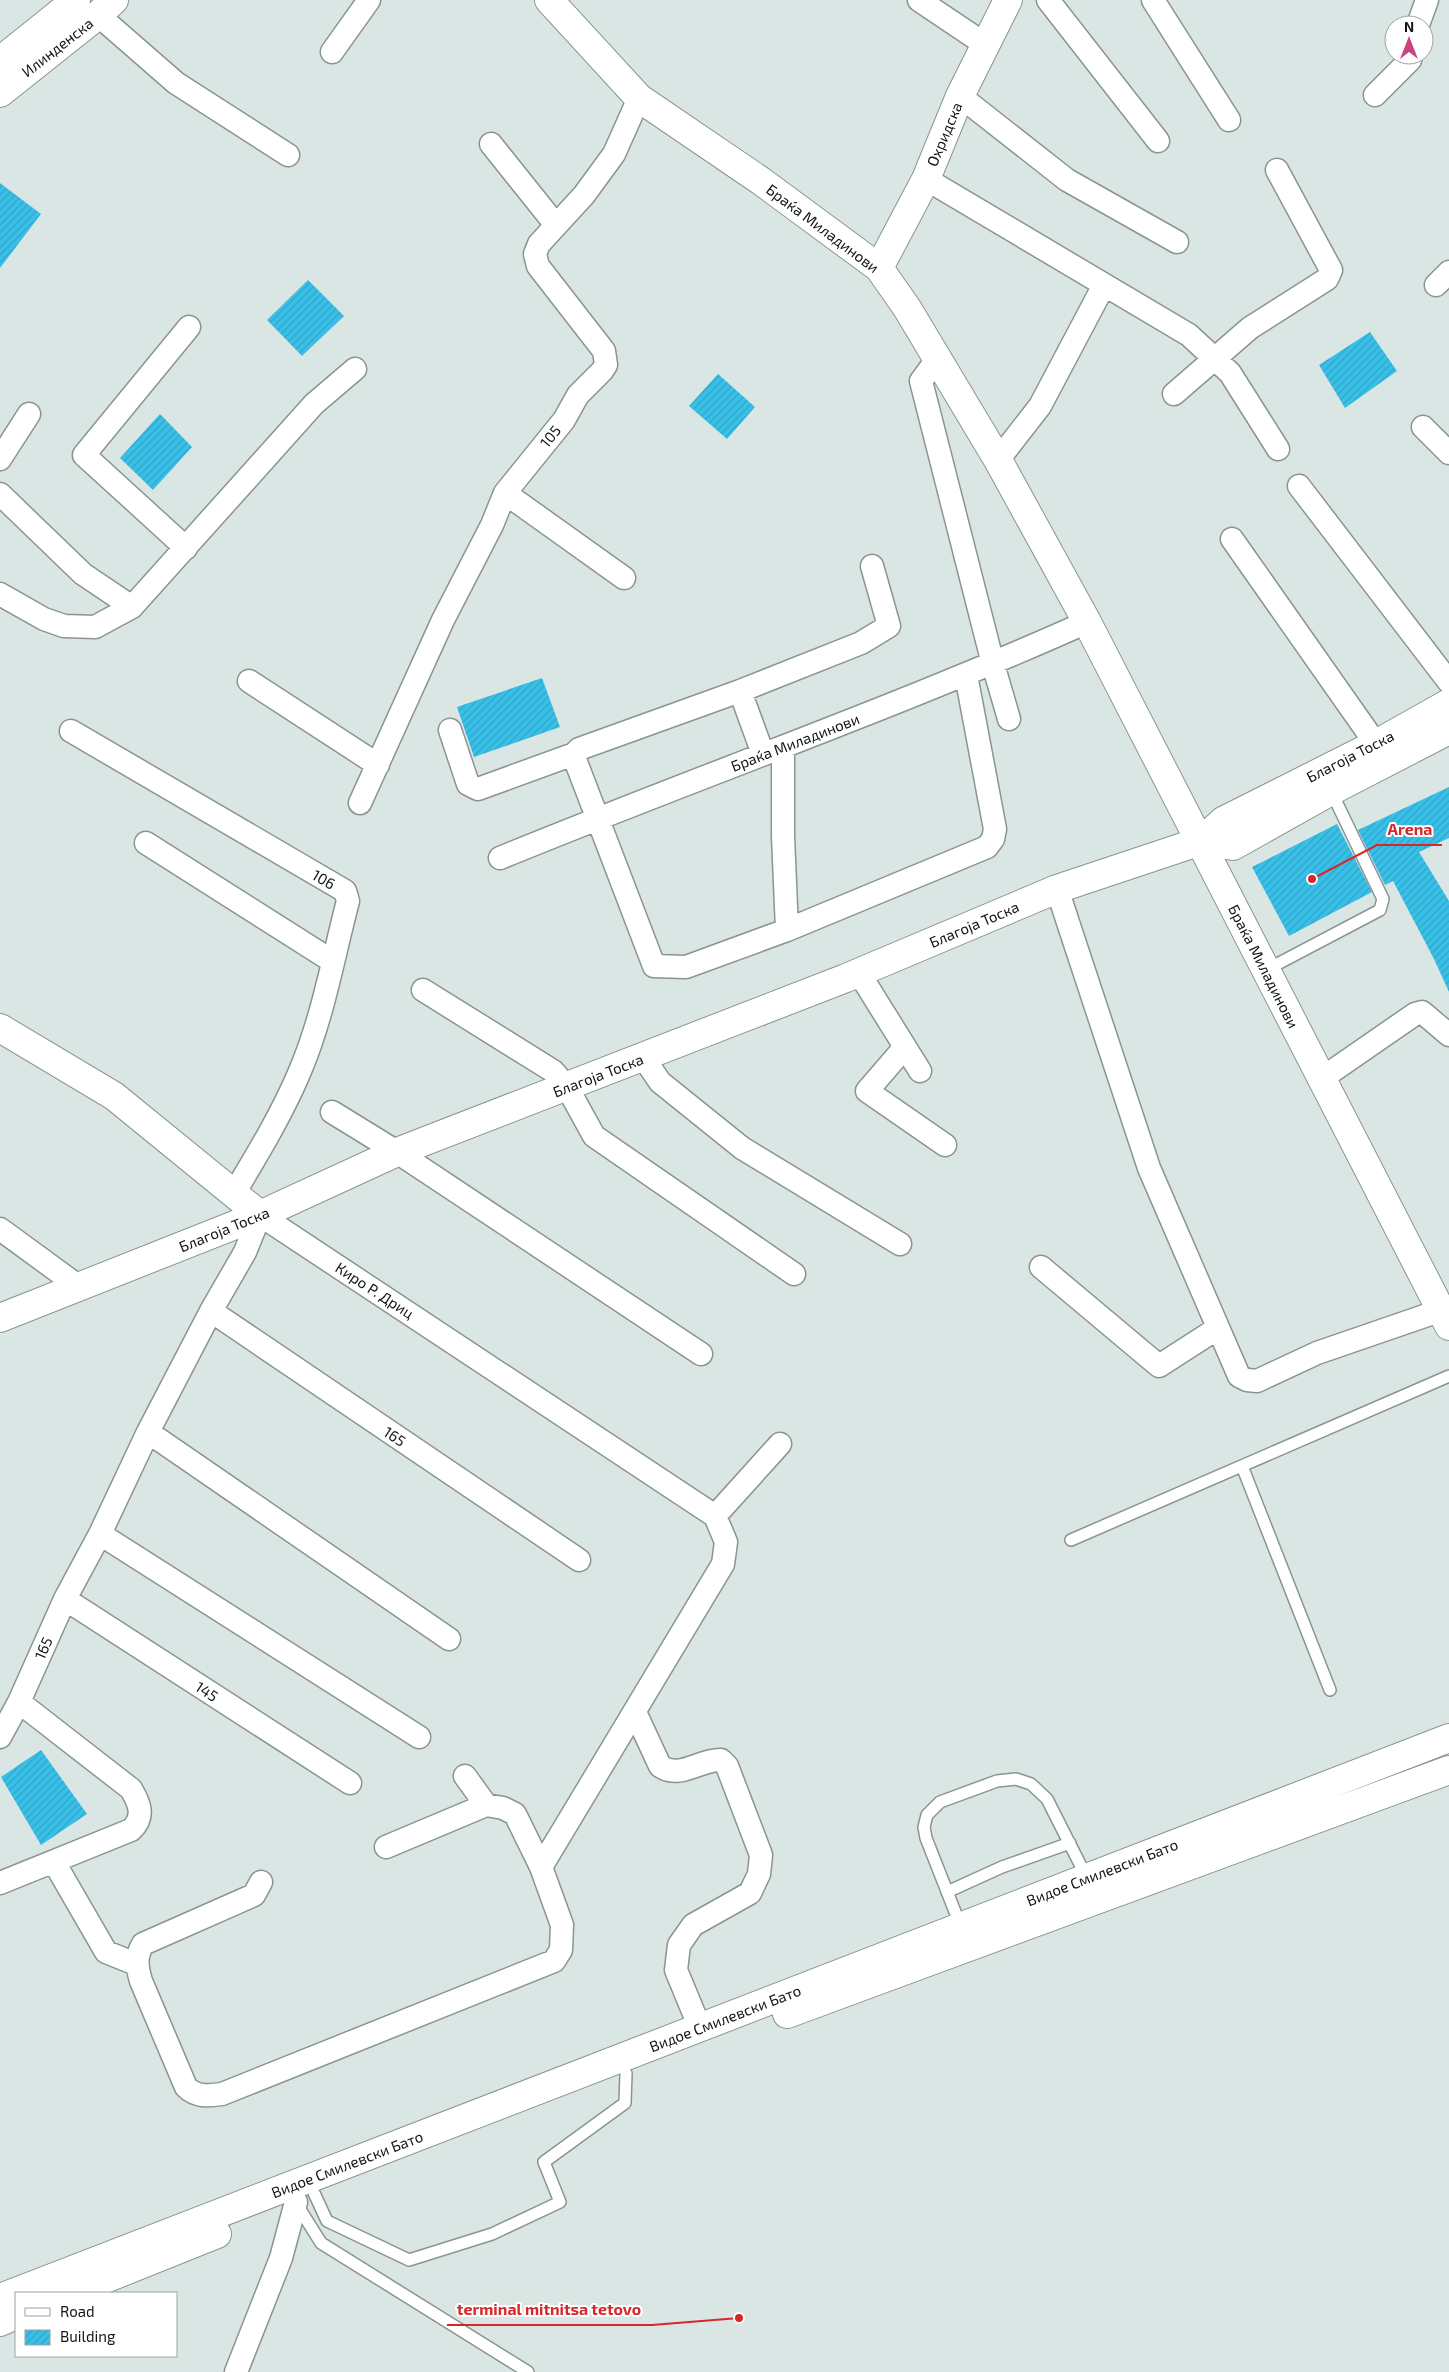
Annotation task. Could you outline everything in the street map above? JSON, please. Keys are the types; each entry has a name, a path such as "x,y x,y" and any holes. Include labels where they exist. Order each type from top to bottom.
{"street":[{"path":"332,52 369,0"},
{"name":"Браќа Миладинови","path":"549,0 638,98 761,182 879,268 938,358 998,460 1087,622 1445,1318 1317,1354 1257,1381 1247,1380 1239,1376 1149,1168 1057,888"},
{"path":"919,0 986,45"},
{"name":"Охридска","path":"879,268 926,179 960,96 1008,0"},
{"path":"1048,0 1158,141"},
{"path":"1153,0 1229,120"},
{"path":"1422,15 1427,0"},
{"path":"96,5 176,83 288,155"},
{"name":"Илинденска","path":"0,61 96,5"},
{"name":"Илинденска","path":"0,93 96,5"},
{"path":"1375,95 1405,65"},
{"path":"960,96 1067,180 1177,242"},
{"name":"105","path":"360,803 443,620 492,525 506,493 564,420 578,396 606,365 604,351 538,266 535,254 539,244 555,224 584,195 614,154 638,98"},
{"path":"491,144 555,224"},
{"path":"1174,394 1216,360 1250,328 1327,279 1331,270 1277,170"},
{"path":"926,179 1189,335 1230,373 1278,449"},
{"path":"998,460 1040,406 1104,285"},
{"path":"186,548 84,455 189,327"},
{"path":"938,358 921,381 993,664 1009,719"},
{"path":"0,594 44,619 64,626 96,627 132,607 314,404 355,369"},
{"path":"0,460 29,414"},
{"path":"1423,427 1449,453"},
{"path":"1299,486 1449,682"},
{"path":"506,493 624,578"},
{"path":"0,494 83,574 132,607"},
{"path":"1232,539 1376,744"},
{"path":"450,730 468,784 478,789 740,691 861,643 889,626 872,566"},
{"name":"Браќа Миладинови","path":"500,858 597,818 993,664 1087,622"},
{"path":"574,754 654,966 686,966 787,930 987,847 993,839 995,829 966,674"},
{"path":"248,681 378,765"},
{"path":"740,691 773,750 783,836 787,930"},
{"name":"Благоја Тоска","path":"0,1318 260,1215 398,1152 859,973 1057,888 1201,841 1223,821 1376,744 1449,703"},
{"name":"Благоја Тоска","path":"1201,841 1233,846 1331,791 1449,730"},
{"name":"106","path":"71,731 345,891 348,901 321,1009 300,1071 233,1195"},
{"path":"146,843 332,961"},
{"path":"859,973 920,1071"},
{"path":"423,990 553,1071 567,1087 594,1136 794,1274"},
{"path":"1321,1079 1415,1014 1422,1012 1449,1035"},
{"name":"Киро Р. Дриц","path":"0,1028 114,1096 233,1195 260,1215 715,1516"},
{"path":"905,1047 867,1091 945,1145"},
{"path":"643,1057 660,1082 742,1148 900,1244"},
{"path":"332,1112 398,1152 701,1354"},
{"name":"165","path":"0,1737 19,1702 65,1599 100,1534 148,1432 211,1311 245,1252 260,1215"},
{"path":"0,1229 78,1286"},
{"path":"1041,1267 1159,1366 1218,1328"},
{"name":"165","path":"211,1311 579,1560"},
{"path":"148,1432 449,1639"},
{"path":"541,1867 723,1564 726,1542 715,1516 780,1444"},
{"path":"100,1534 420,1737"},
{"name":"145","path":"65,1599 350,1783"},
{"path":"0,1883 131,1830 140,1819 140,1808 131,1788 19,1702"},
{"path":"634,1712 660,1766 667,1771 678,1772 713,1759 721,1760 727,1766 761,1855 759,1874 750,1893 693,1925 679,1945 676,1970 700,2028"},
{"name":"Видое Смилевски Бато","path":"16,2292 1449,1738"},
{"name":"Видое Смилевски Бато","path":"72,2292 305,2198 626,2073 1449,1770"},
{"path":"465,1776 486,1806"},
{"path":"261,1882 254,1895 143,1944 138,1952 136,1964 141,1981 186,2087 192,2092 210,2096 222,2094 554,1961 561,1950 562,1925 541,1867 515,1814 503,1808 486,1806 386,1847"},
{"path":"54,1862 106,1952 136,1964"},
{"path":"236,2372 305,2198"},
{"name":"Видое Смилевски Бато","path":"0,2298 15,2292"},
{"path":"0,2322 15,2315"}],"lane":[{"path":"1266,970 1380,910 1383,899 1331,791"},
{"path":"1071,1540 1449,1376"},
{"path":"1242,1466 1330,1690"},
{"path":"961,1927 926,1838 924,1827 927,1815 940,1802 997,1781 1016,1779 1031,1784 1047,1799 1087,1878"},
{"path":"947,1892 1002,1867 1070,1844"},
{"path":"305,2198 327,2220 409,2260 492,2234 560,2202 544,2162 625,2102 626,2073"},
{"path":"305,2198 321,2243 528,2372"}],"building":[{"path":"0,183 41,214 0,268"},
{"path":"308,280 344,316 302,356 267,320"},
{"path":"1370,332 1397,371 1345,408 1319,365"},
{"path":"718,374 755,407 727,439 689,406"},
{"path":"160,414 192,447 153,490 120,458"},
{"path":"542,678 560,727 474,757 457,707"},
{"path":"1449,787 1449,838 1419,852 1449,901 1449,992 1393,881 1385,885 1358,830"},
{"path":"1337,824 1372,892 1289,936 1252,867"},
{"path":"41,1750 87,1814 41,1845 1,1777"}],"place":[{"name":"Arena","path":"1312,879"},
{"name":"terminal mitnitsa tetovo","path":"739,2318"}]}
